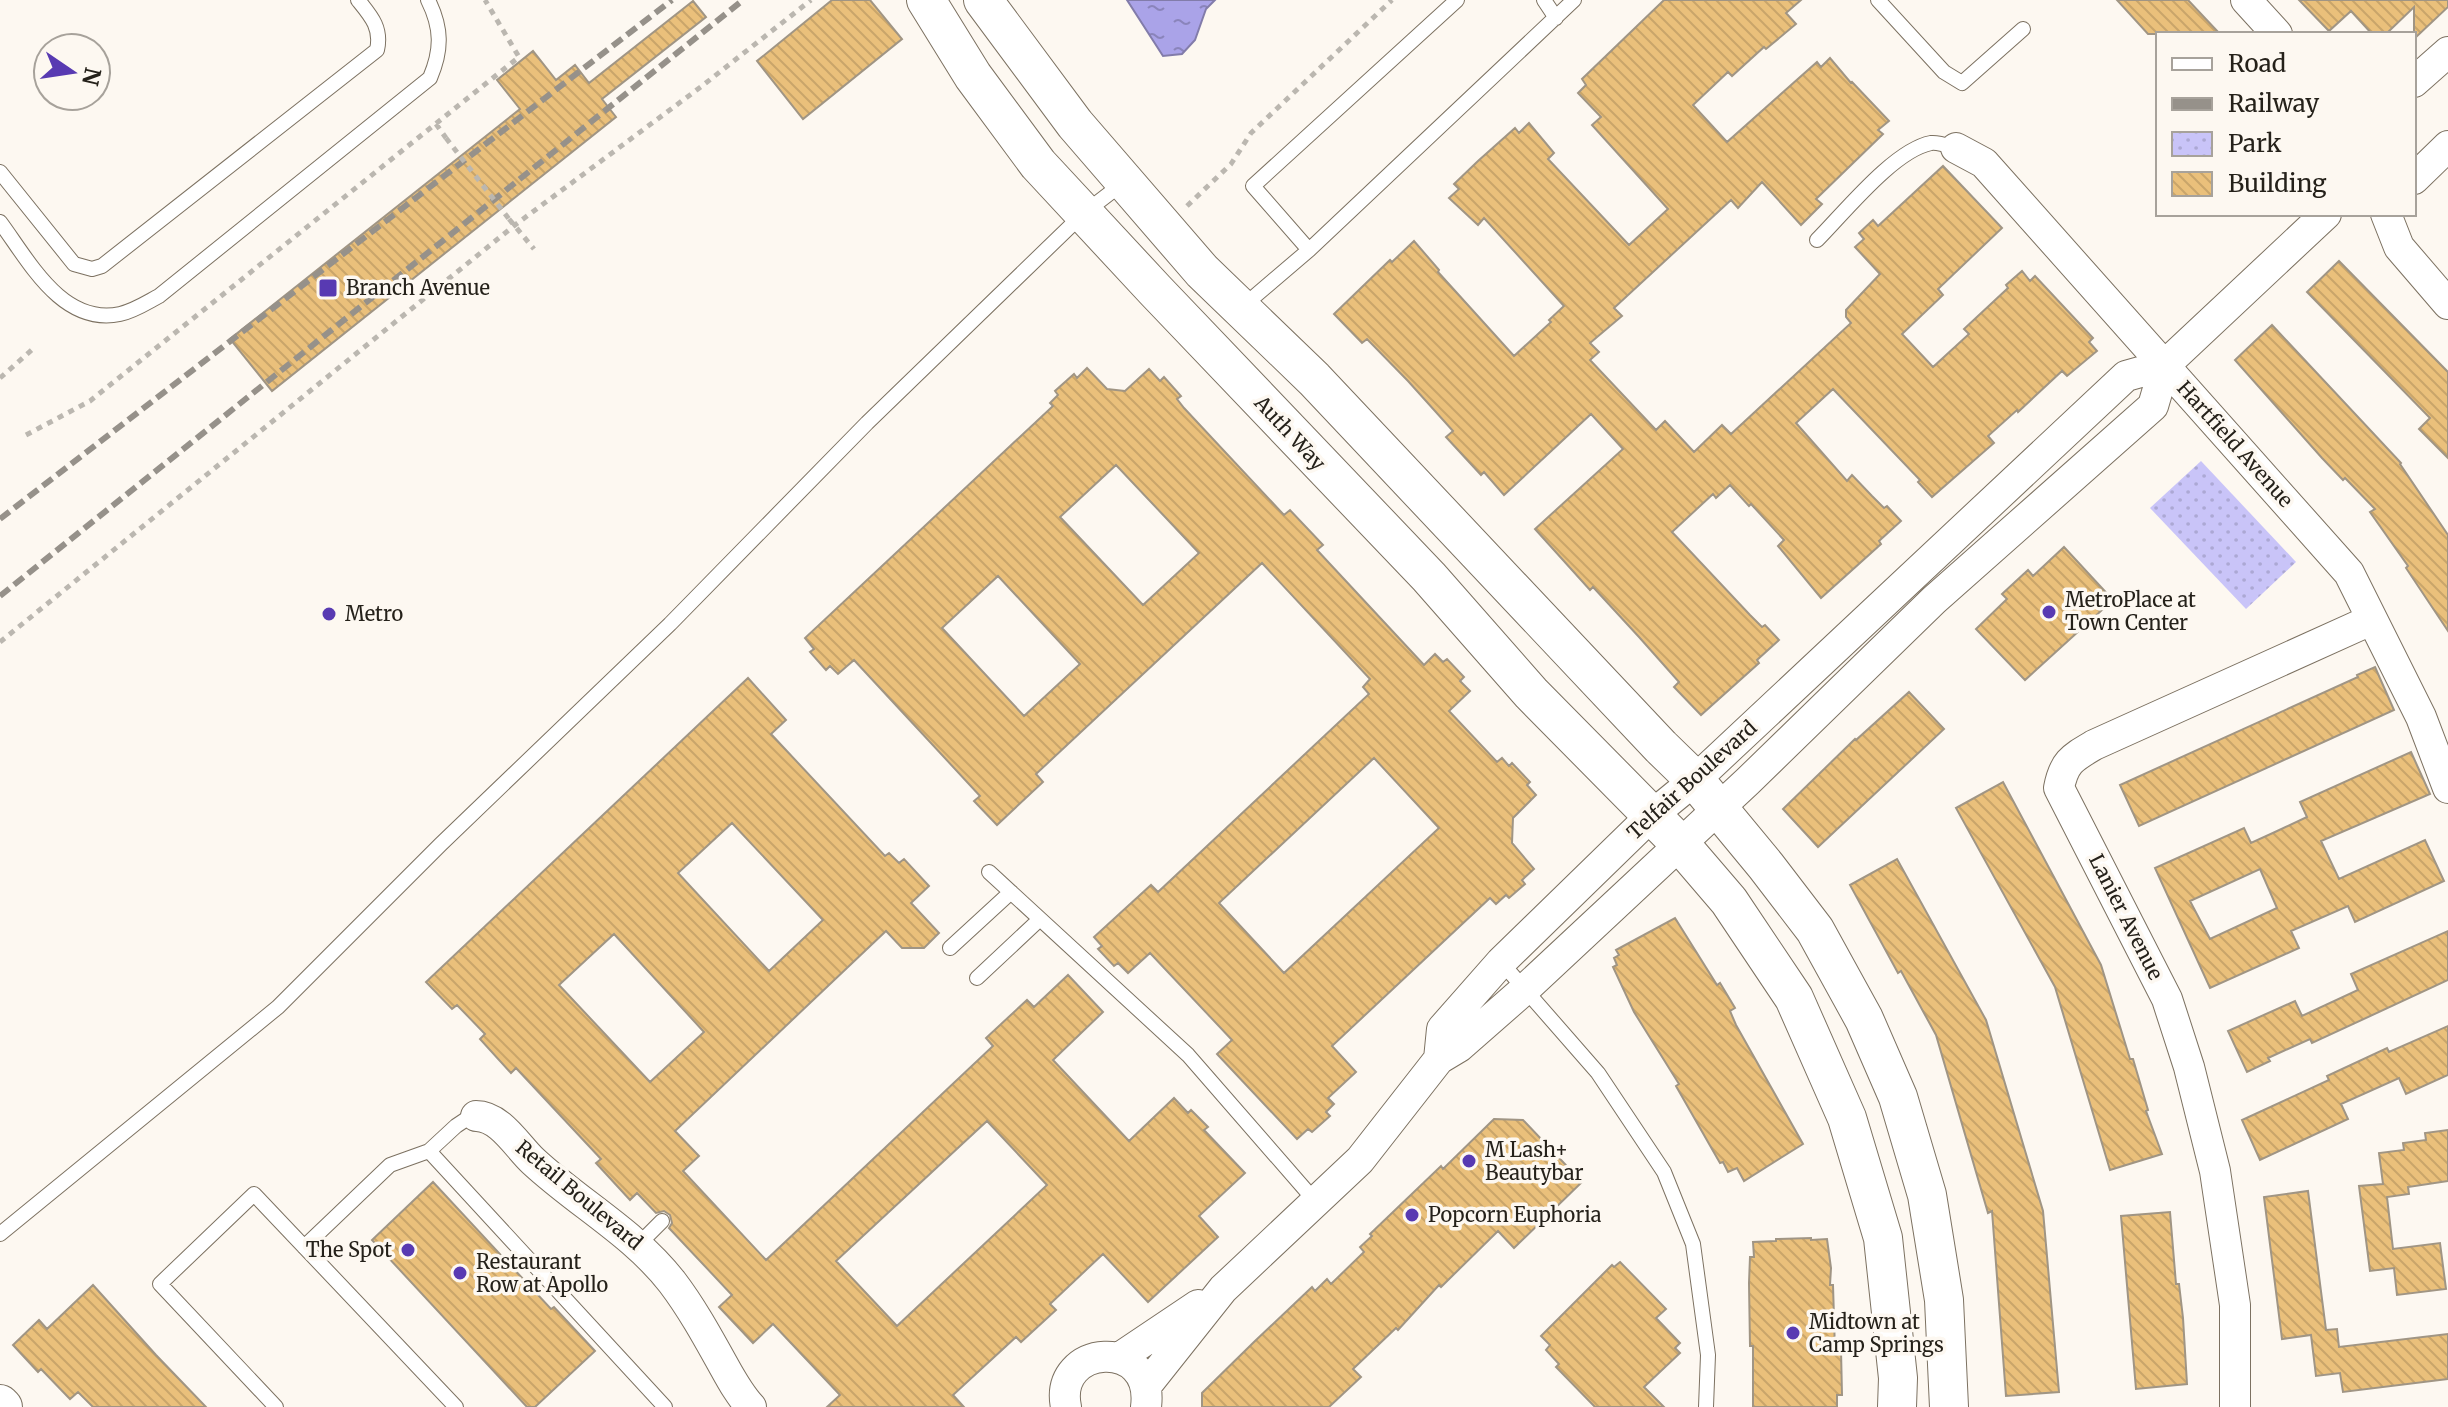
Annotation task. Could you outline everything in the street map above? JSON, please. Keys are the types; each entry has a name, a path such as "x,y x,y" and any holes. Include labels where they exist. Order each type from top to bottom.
{"street":[{"name":"Auth Way","path":"926,0 973,76 1038,164 1429,577 1531,693 1681,845 1729,901 1794,998 1847,1118 1883,1238 1898,1378 1897,1407"},
{"path":"983,0 1075,124 1202,271 1314,379 1695,780 1815,930 1864,1019 1898,1097 1929,1210 1944,1300 1949,1407"},
{"path":"2246,0 2275,32"},
{"path":"2416,80 2448,52"},
{"path":"2417,170 2448,146"},
{"name":"Hartfield Avenue","path":"1956,148 1984,163 2349,573 2421,717 2448,788"},
{"name":"Telfair Boulevard","path":"1439,1059 1442,1029 1501,962 1651,816 1695,780 2126,376 2165,365 2324,216"},
{"path":"2387,216 2399,247 2448,304"},
{"name":"Telfair Boulevard","path":"1119,1358 1223,1289 1316,1202 1360,1160 1439,1059 1459,1047 1681,845 1722,814 1934,600 2153,406 2165,365"},
{"path":"1973,519 2000,543"},
{"name":"Lanier Avenue","path":"2235,1407 2235,1305 2215,1171 2189,1067 2167,999 2059,788 2063,769 2075,756 2094,745 2371,620"},
{"name":"Retail Boulevard","path":"476,1116 483,1116 499,1126 557,1182 639,1244 687,1303 751,1407"},
{"name":"Telfair Boulevard","path":"1146,1396 1223,1289"},
{"path":"1066,1407 1066,1386 1072,1374 1081,1364 1106,1356 1119,1358 1136,1369 1146,1396"}],"lane":[{"path":"0,172 74,264 92,269 102,266 377,50 380,39 378,26 358,0"},
{"path":"0,222 62,300 77,309 105,316 134,310 159,296 430,78 440,47 437,21 428,0"},
{"path":"1309,250 1253,186 1457,0"},
{"path":"1544,0 1556,18"},
{"path":"1240,308 1309,250 1574,0"},
{"path":"1878,0 1944,72 1962,83 2023,29"},
{"path":"1817,240 1903,156 1933,143 1956,148"},
{"path":"0,1234 278,1007 441,844 670,624 867,423 1084,213 1124,181"},
{"path":"989,872 1188,1055 1316,1202"},
{"path":"950,948 1011,892"},
{"path":"977,978 1040,919"},
{"path":"1501,962 1598,1073 1664,1172 1693,1244 1708,1355 1706,1407"},
{"path":"304,1247 390,1165 429,1151 456,1126 476,1116"},
{"path":"429,1151 665,1407"},
{"path":"276,1407 160,1284 254,1194 456,1407"},
{"path":"639,1244 662,1221"}],"path":[{"path":"26,435 90,401 519,57 485,0"},
{"path":"0,642 515,225 702,86 811,0"},
{"path":"1187,206 1231,164 1251,133 1392,0"},
{"path":"436,124 534,249"},
{"path":"0,378 34,348"}],"green space":[{"path":"2201,461 2296,562 2246,609 2150,508"}],"water":[{"path":"1127,0 1215,0 1206,9 1195,40 1182,54 1163,56"}],"building":[{"path":"832,0 870,0 902,39 803,119 757,61"},
{"path":"1664,0 1801,0 1786,13 1796,24 1732,76 1728,72 1693,105 1727,142 1817,62 1821,67 1830,58 1889,121 1878,130 1883,134 1816,199 1822,204 1801,225 1762,182 1738,208 1731,200 1614,308 1622,316 1590,343 1599,352 1590,360 1656,430 1665,421 1694,452 1722,425 1731,434 1851,323 1846,317 1846,310 1880,274 1855,247 1864,239 1859,233 1873,220 1878,226 1943,166 2002,228 1938,289 1943,295 1902,334 1933,367 1969,334 1964,329 2022,271 2030,281 2035,276 2093,338 2089,342 2097,351 2067,376 2062,371 2017,410 1988,436 1994,443 1932,497 1918,482 1920,480 1833,389 1796,423 1847,481 1852,475 1901,521 1879,541 1881,544 1821,598 1778,546 1784,540 1751,504 1749,506 1730,485 1716,498 1713,494 1672,532 1750,615 1779,640 1757,660 1759,663 1701,715 1674,687 1679,682 1639,637 1593,587 1590,590 1535,529 1623,449 1591,414 1504,495 1446,437 1453,431 1408,381 1367,339 1362,343 1334,314 1414,241 1514,356 1551,322 1549,320 1564,306 1484,218 1478,225 1449,198 1459,189 1454,184 1478,161 1515,128 1519,133 1529,123 1554,153 1548,159 1629,245 1668,209 1592,125 1601,117 1578,93 1586,85 1582,79"},
{"path":"2117,0 2188,0 2218,32 2156,32 2148,34"},
{"path":"2299,0 2448,0 2448,7 2416,37 2414,7 2388,32 2370,32 2351,11 2329,31"},
{"path":"693,1 706,17 602,99 616,117 272,391 230,339 520,109 497,80 533,51 556,80 575,65 589,83"},
{"path":"2339,261 2448,372 2448,458 2419,429 2430,418 2307,292"},
{"path":"2272,325 2401,463 2448,535 2448,631 2370,512 2375,509 2322,458 2235,360"},
{"path":"1087,368 1107,389 1125,391 1149,369 1160,381 1164,377 1181,396 1177,399 1184,408 1284,515 1290,510 1323,545 1317,550 1424,665 1435,654 1443,662 1447,659 1464,677 1460,681 1470,691 1449,711 1497,762 1502,758 1509,766 1512,763 1530,782 1527,785 1536,795 1513,818 1512,843 1534,869 1522,880 1525,884 1509,898 1506,895 1496,904 1490,898 1332,1046 1356,1072 1328,1098 1334,1104 1326,1112 1330,1116 1312,1132 1308,1129 1297,1139 1217,1054 1232,1040 1150,953 1128,973 1118,963 1114,966 1098,949 1102,946 1094,937 1151,885 1158,892 1369,694 1363,687 1370,679 1262,563 1036,774 1043,782 997,825 974,801 980,796 854,660 838,674 830,666 826,670 810,652 814,649 805,638 1053,406 1050,403 1058,395 1055,391 1074,374 1077,378","holes":["1116,465 1199,553 1143,605 1060,517","998,576 1080,664 1024,716 942,628","1374,758 1439,828 1284,973 1219,903"]},
{"name":"MetroPlace at Town Center","path":"2064,547 2113,600 2025,680 1976,629 2007,599 2002,594 2028,570 2033,576"},
{"path":"2375,667 2394,710 2139,826 2120,785"},
{"path":"748,678 786,720 771,734 885,856 889,853 899,863 904,859 929,886 911,903 939,933 924,948 902,948 886,931 675,1131 699,1156 683,1171 766,1260 993,1046 986,1038 1027,1000 1034,1007 1068,975 1103,1012 1053,1060 1129,1141 1174,1098 1208,1127 1204,1130 1245,1173 1199,1216 1218,1237 1148,1302 1103,1254 1050,1304 1056,1310 1021,1342 1016,1337 953,1395 964,1407 827,1407 840,1395 773,1324 753,1343 719,1307 732,1295 669,1228 672,1223 670,1215 664,1211 656,1213 637,1193 630,1200 596,1163 601,1159 516,1068 511,1073 480,1039 485,1034 457,1005 452,1009 426,982","holes":["732,823 823,920 769,971 678,873","614,934 704,1032 650,1082 559,985","987,1121 1047,1185 897,1326 836,1261"]},
{"path":"1909,692 1944,729 1818,847 1783,809"},
{"path":"2411,752 2430,794 2321,841 2339,879 2425,840 2444,881 2355,922 2348,906 2291,931 2299,948 2210,988 2155,868 2244,828 2251,843 2307,817 2300,802","holes":["2260,869 2277,908 2210,939 2190,901"]},
{"path":"2003,782 2101,965 2162,1154 2110,1170 2055,987 1956,808"},
{"path":"1897,859 1986,1020 2043,1211 2059,1392 2006,1396 1992,1211 1988,1213 1936,1035 1850,885"},
{"path":"1675,918 1735,1008 1730,1011 1736,1025 1803,1144 1744,1181 1737,1168 1728,1172 1723,1162 1720,1163 1676,1086 1679,1084 1634,1012 1613,967 1617,965 1614,958 1619,955 1616,950"},
{"path":"2448,931 2448,980 2312,1043 2310,1039 2268,1058 2270,1061 2247,1072 2228,1031 2295,1001 2302,1016 2358,990 2351,974"},
{"path":"2448,1026 2448,1075 2406,1094 2399,1078 2341,1104 2348,1119 2260,1160 2242,1120 2329,1080 2327,1076 2387,1048 2389,1052"},
{"path":"1494,1119 1523,1120 1582,1182 1514,1248 1498,1231 1441,1287 1439,1285 1398,1330 1396,1328 1353,1369 1361,1377 1329,1407 1202,1407 1202,1393 1312,1287 1315,1291 1327,1279 1331,1284 1364,1252 1360,1247 1372,1236 1370,1234"},
{"path":"2448,1130 2448,1181 2408,1187 2409,1194 2387,1197 2393,1249 2440,1243 2446,1289 2397,1295 2394,1268 2370,1271 2359,1186 2383,1184 2379,1153 2404,1150 2403,1143 2426,1140 2425,1133"},
{"name":"Restaurant Row at Apollo","path":"433,1182 551,1309 554,1307 595,1351 535,1407 527,1407 372,1240"},
{"path":"2308,1191 2326,1330 2337,1329 2339,1347 2448,1334 2448,1379 2343,1392 2340,1373 2316,1376 2311,1335 2282,1339 2264,1197"},
{"path":"2170,1212 2176,1284 2179,1284 2183,1318 2187,1384 2136,1389 2121,1216"},
{"name":"Midtown at Camp Springs","path":"1827,1239 1830,1285 1833,1285 1835,1351 1841,1350 1842,1395 1837,1395 1837,1407 1753,1407 1749,1283 1750,1257 1754,1257 1753,1242"},
{"path":"1620,1262 1666,1309 1656,1318 1680,1343 1675,1348 1680,1353 1644,1387 1664,1407 1595,1407 1556,1367 1559,1364 1546,1350 1550,1345 1541,1336 1612,1265 1614,1267"},
{"path":"93,1285 206,1407 93,1407 78,1392 70,1399 41,1369 38,1372 13,1345 39,1320 47,1329"}],"railway":[{"path":"0,519 672,0"},
{"path":"0,596 743,0"}],"place":[{"name":"Branch Avenue","path":"328,288"},
{"name":"MetroPlace at Town Center","path":"2049,612"},
{"name":"Metro","path":"329,614"},
{"name":"M Lash+ Beautybar","path":"1469,1161"},
{"name":"Popcorn Euphoria","path":"1412,1215"},
{"name":"The Spot","path":"408,1250"},
{"name":"Restaurant Row at Apollo","path":"460,1273"},
{"name":"Midtown at Camp Springs","path":"1793,1333"}]}
